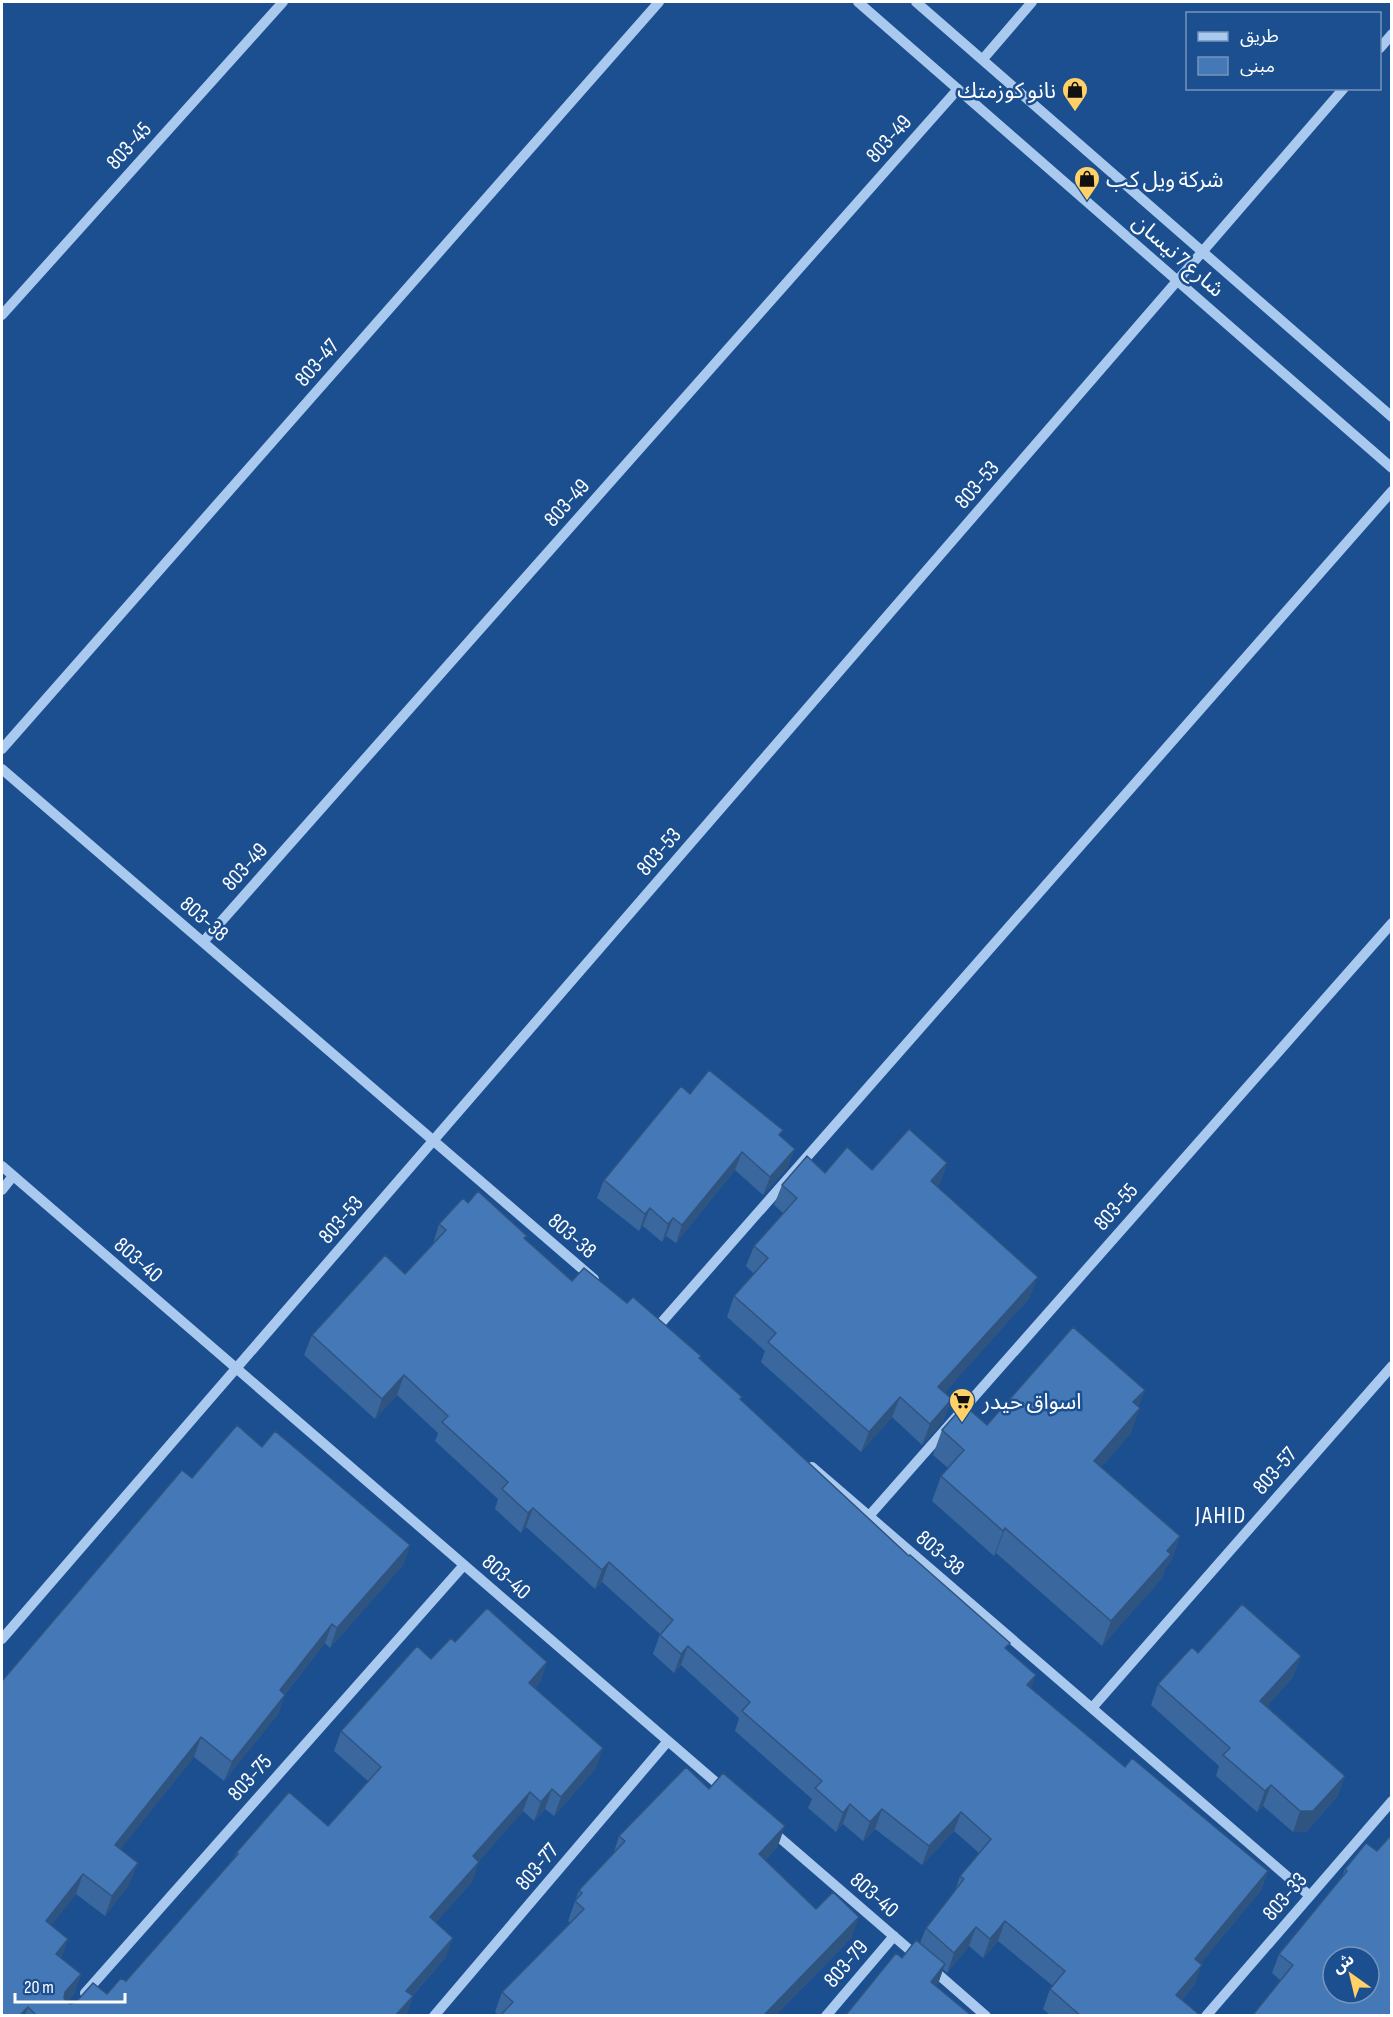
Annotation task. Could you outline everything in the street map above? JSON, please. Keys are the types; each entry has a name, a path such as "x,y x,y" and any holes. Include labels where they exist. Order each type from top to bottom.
{"street":[{"name":"803-45","path":"2,315 283,2"},
{"name":"803-47","path":"2,749 659,2"},
{"name":"شارع 7 نيسان","path":"858,2 1392,468"},
{"name":"شارع 7 نيسان","path":"916,2 1392,417"},
{"path":"983,59 1032,2"},
{"path":"1381,47 1392,34"},
{"name":"803-49","path":"203,942 958,88"},
{"name":"803-53","path":"2,1639 1342,90"},
{"path":"663,1338 649,1327 1392,492"},
{"name":"803-38","path":"2,769 601,1285"},
{"name":"803-55","path":"869,1516 1392,922"},
{"name":"803-40","path":"2,1166 732,1796"},
{"path":"2,1190 13,1176"},
{"name":"803-57","path":"1092,1708 1392,1366"},
{"name":"803-38","path":"806,1462 1310,1896"},
{"name":"803-75","path":"80,1998 464,1565"},
{"name":"803-77","path":"434,2016 668,1741"},
{"name":"803-33","path":"1206,2016 1392,1802"},
{"name":"803-40","path":"768,1827 986,2016"},
{"name":"803-79","path":"825,2016 894,1936"}],"building":[{"path":"709,1070 783,1130 779,1135 795,1149 770,1177 742,1152 682,1225 673,1218 668,1224 650,1208 645,1214 604,1180 681,1086 690,1094"},
{"path":"909,1129 947,1163 931,1181 1038,1277 938,1387 952,1399 930,1424 900,1397 869,1432 768,1342 776,1333 734,1296 768,1258 754,1246 797,1198 782,1185 807,1156 825,1173 847,1147 872,1170"},
{"path":"478,1191 527,1236 524,1238 572,1281 584,1268 627,1303 633,1297 701,1356 699,1358 742,1397 740,1399 909,1556 1010,1643 1005,1648 1036,1675 1027,1685 1125,1767 1132,1758 1268,1871 1195,1959 1202,1965 1176,1995 1201,2016 1081,2016 1050,1989 1065,1971 1005,1921 990,1939 976,1927 954,1953 926,1928 964,1879 960,1876 991,1839 961,1812 929,1846 882,1809 870,1822 850,1804 843,1813 815,1788 822,1781 742,1711 750,1702 688,1646 681,1654 660,1635 673,1620 609,1562 602,1570 533,1508 528,1513 502,1489 508,1482 442,1422 448,1416 404,1375 382,1399 312,1335 385,1255 405,1274 446,1230 439,1224 463,1198 468,1203"},
{"path":"1073,1327 1145,1390 1133,1402 1140,1408 1094,1461 1180,1536 1167,1551 1171,1554 1111,1621 1005,1528 1003,1531 941,1476 964,1450 942,1430 964,1405 987,1425"},
{"path":"237,1425 262,1447 275,1431 410,1545 337,1628 332,1624 280,1690 285,1695 232,1762 201,1737 115,1845 138,1863 112,1896 83,1874 46,1921 68,1939 56,1954 81,1974 65,1992 64,1998 67,2002 70,2004 76,2002 93,1983 107,1994 121,1978 126,1981 238,1854 236,1853 289,1792 328,1826 381,1767 341,1731 417,1646 431,1659 451,1638 455,1642 487,1608 547,1662 529,1683 603,1748 561,1797 552,1789 541,1802 530,1792 473,1856 479,1862 430,1917 453,1938 406,1991 413,1996 395,2016 37,2016 28,2007 19,2016 2,2016 2,1681 182,1470 192,1478"},
{"path":"1242,1604 1301,1656 1260,1701 1345,1776 1313,1811 1300,1811 1271,1785 1265,1791 1223,1755 1230,1748 1158,1684 1192,1647 1198,1653"},
{"path":"686,1767 709,1789 723,1773 785,1826 759,1854 816,1909 833,1892 859,1917 763,2016 500,2016 513,2002 502,1992 584,1909 575,1901 582,1893 579,1890 625,1841 619,1836"},
{"path":"1392,1834 1392,2015 1252,2016 1293,1965 1279,1954 1347,1871 1345,1869 1366,1843 1377,1851"},
{"path":"916,1940 945,1964 931,1982 972,2016 845,2016 896,1953 902,1958"}],"place":[{"name":"نانو كوزمتك","path":"1075,113"},
{"name":"شركة ويل كب","path":"1087,202"},
{"name":"اسواق حيدر","path":"962,1424"}],"district":[{"name":"JAHID","path":"1221,1515"}]}
